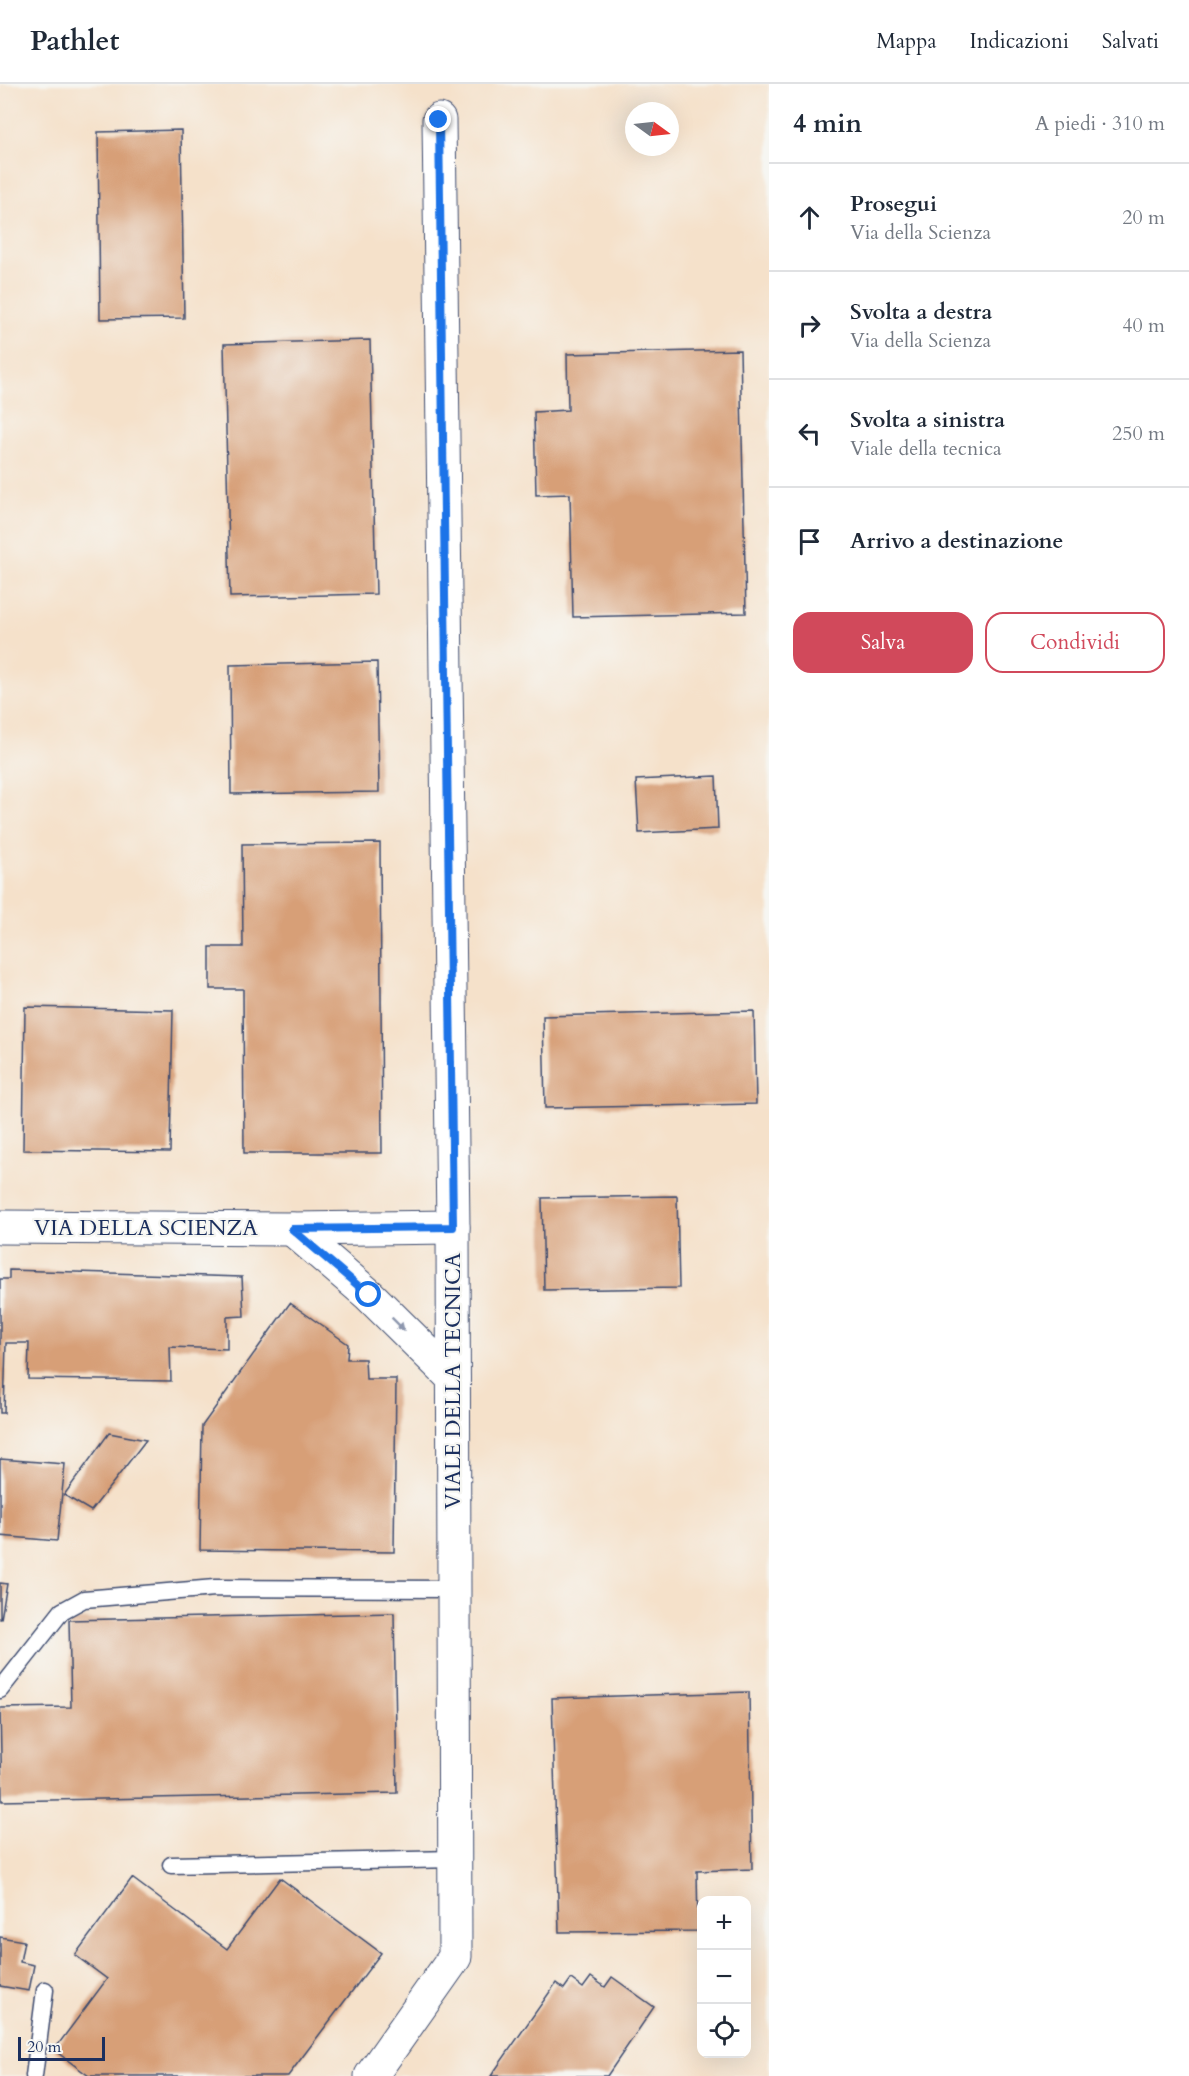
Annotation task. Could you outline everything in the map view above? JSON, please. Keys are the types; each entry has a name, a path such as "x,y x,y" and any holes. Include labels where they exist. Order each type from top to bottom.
{"street":[{"name":"VIALE DELLA TECNICA","path":"371,2076 455,1957 453,1227 439,120"},
{"name":"VIA DELLA SCIENZA","path":"0,1227 292,1229 453,1227"},
{"path":"292,1229 369,1295 453,1378"}],"lane":[{"path":"0,1690 62,1611 84,1599 215,1588 454,1589"},
{"path":"171,1865 455,1859"},
{"path":"34,2076 45,1990"}],"building":[{"path":"181,130 184,318 100,319 98,132"},
{"path":"370,340 376,594 230,597 224,344"},
{"path":"740,350 746,613 573,617 570,494 536,495 534,412 568,410 567,354"},
{"path":"377,662 379,792 231,794 230,665"},
{"path":"716,776 718,829 639,833 636,780"},
{"path":"380,843 382,1153 244,1153 243,989 210,989 210,947 243,947 242,844"},
{"path":"25,1007 173,1010 170,1152 23,1150"},
{"path":"754,1011 756,1104 545,1108 543,1016"},
{"path":"677,1196 679,1288 544,1290 542,1198"},
{"path":"9,1270 242,1277 244,1316 227,1317 227,1349 170,1347 171,1381 28,1379 29,1343 6,1343 4,1413 0,1413 0,1279 9,1279"},
{"path":"290,1303 348,1344 347,1359 365,1359 366,1379 396,1379 394,1552 200,1550 202,1426"},
{"path":"109,1433 146,1440 91,1511 64,1495"},
{"path":"0,1459 65,1464 57,1541 0,1536"},
{"path":"0,1583 7,1584 1,1619 0,1619"},
{"path":"394,1613 397,1793 2,1801 0,1708 71,1707 69,1620"},
{"path":"749,1692 752,1869 697,1871 697,1931 559,1932 552,1698"},
{"path":"132,1878 227,1949 280,1878 381,1953 288,2076 89,2076 54,2050 107,1979 75,1955"},
{"path":"0,1937 24,1941 20,1962 34,1965 29,1991 0,1986"},
{"path":"591,1977 605,1987 612,1977 654,2007 607,2076 491,2076 556,1983 564,1989 571,1979 583,1988"}],"route":[{"path":"369,1295 292,1229 453,1227 439,120"}]}
